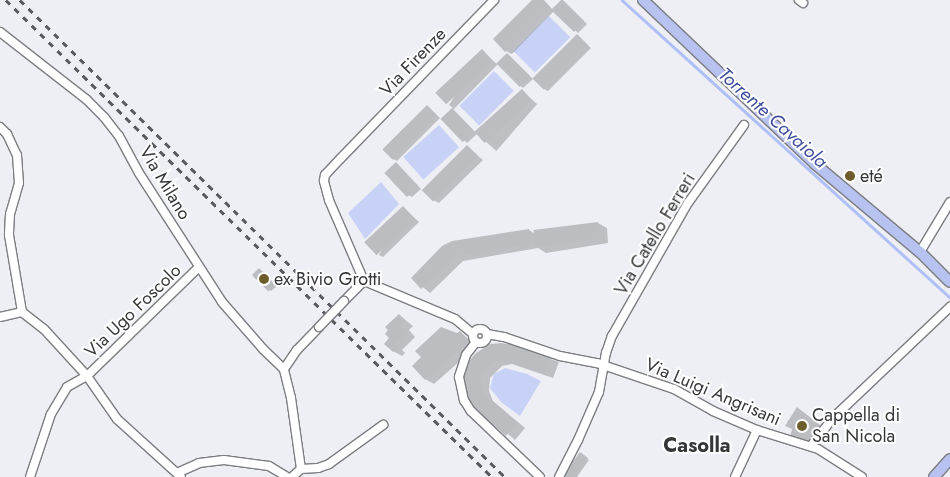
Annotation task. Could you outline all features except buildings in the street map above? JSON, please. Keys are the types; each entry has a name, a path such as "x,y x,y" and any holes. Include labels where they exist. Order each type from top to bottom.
{"main road":[{"path":"643,0 815,164 920,252 950,282"},
{"path":"934,477 950,459"}],"street":[{"name":"Via Firenze","path":"364,281 329,200 325,189 325,175 494,0"},
{"name":"Via Milano","path":"0,32 87,100 104,117 118,136 222,302 262,349 284,369"},
{"name":"Via Catello Ferreri","path":"559,477 599,392 612,336 688,203 744,124"},
{"path":"0,127 8,134 17,155 19,183 10,214 9,235 22,312 44,329 88,376 117,419 179,475 199,463 224,460 269,466 287,477"},
{"path":"920,252 950,202"},
{"name":"Via Ugo Foscolo","path":"30,477 51,414 68,387 88,376 199,268"},
{"path":"301,469 291,398 284,369 297,350 364,281 480,328 487,334 485,341 476,342 466,355 459,377 464,400 471,411 540,477"},
{"path":"811,446 834,418 950,307"},
{"path":"0,318 22,312"},
{"path":"455,319 473,334 476,342"},
{"path":"473,334 480,328"},
{"name":"Via Luigi Angrisani","path":"487,334 504,337 560,356 604,365 674,389 713,412 757,430 811,446 862,477"},
{"path":"292,477 301,469 318,468 329,464 383,425"},
{"path":"735,477 757,430"}],"shaded area":[{"path":"549,16 570,37 535,73 514,51"},
{"path":"494,71 514,91 479,125 459,106"},
{"path":"439,125 459,147 423,179 403,157"},
{"path":"381,182 399,204 365,239 348,213"},
{"path":"505,368 527,374 541,381 520,416 501,402 490,388 494,374"}],"waterway":[{"name":"Torrente Cavaiola","path":"622,0 950,297"}],"railway":[{"path":"6,0 492,477"},
{"path":"20,0 505,477"}],"place":[{"name":"eté","path":"850,176"},
{"name":"ex Bivio Grotti","path":"264,279"},
{"name":"Cappella di San Nicola","path":"802,426"}],"district":[{"name":"Casolla","path":"697,445"}]}
